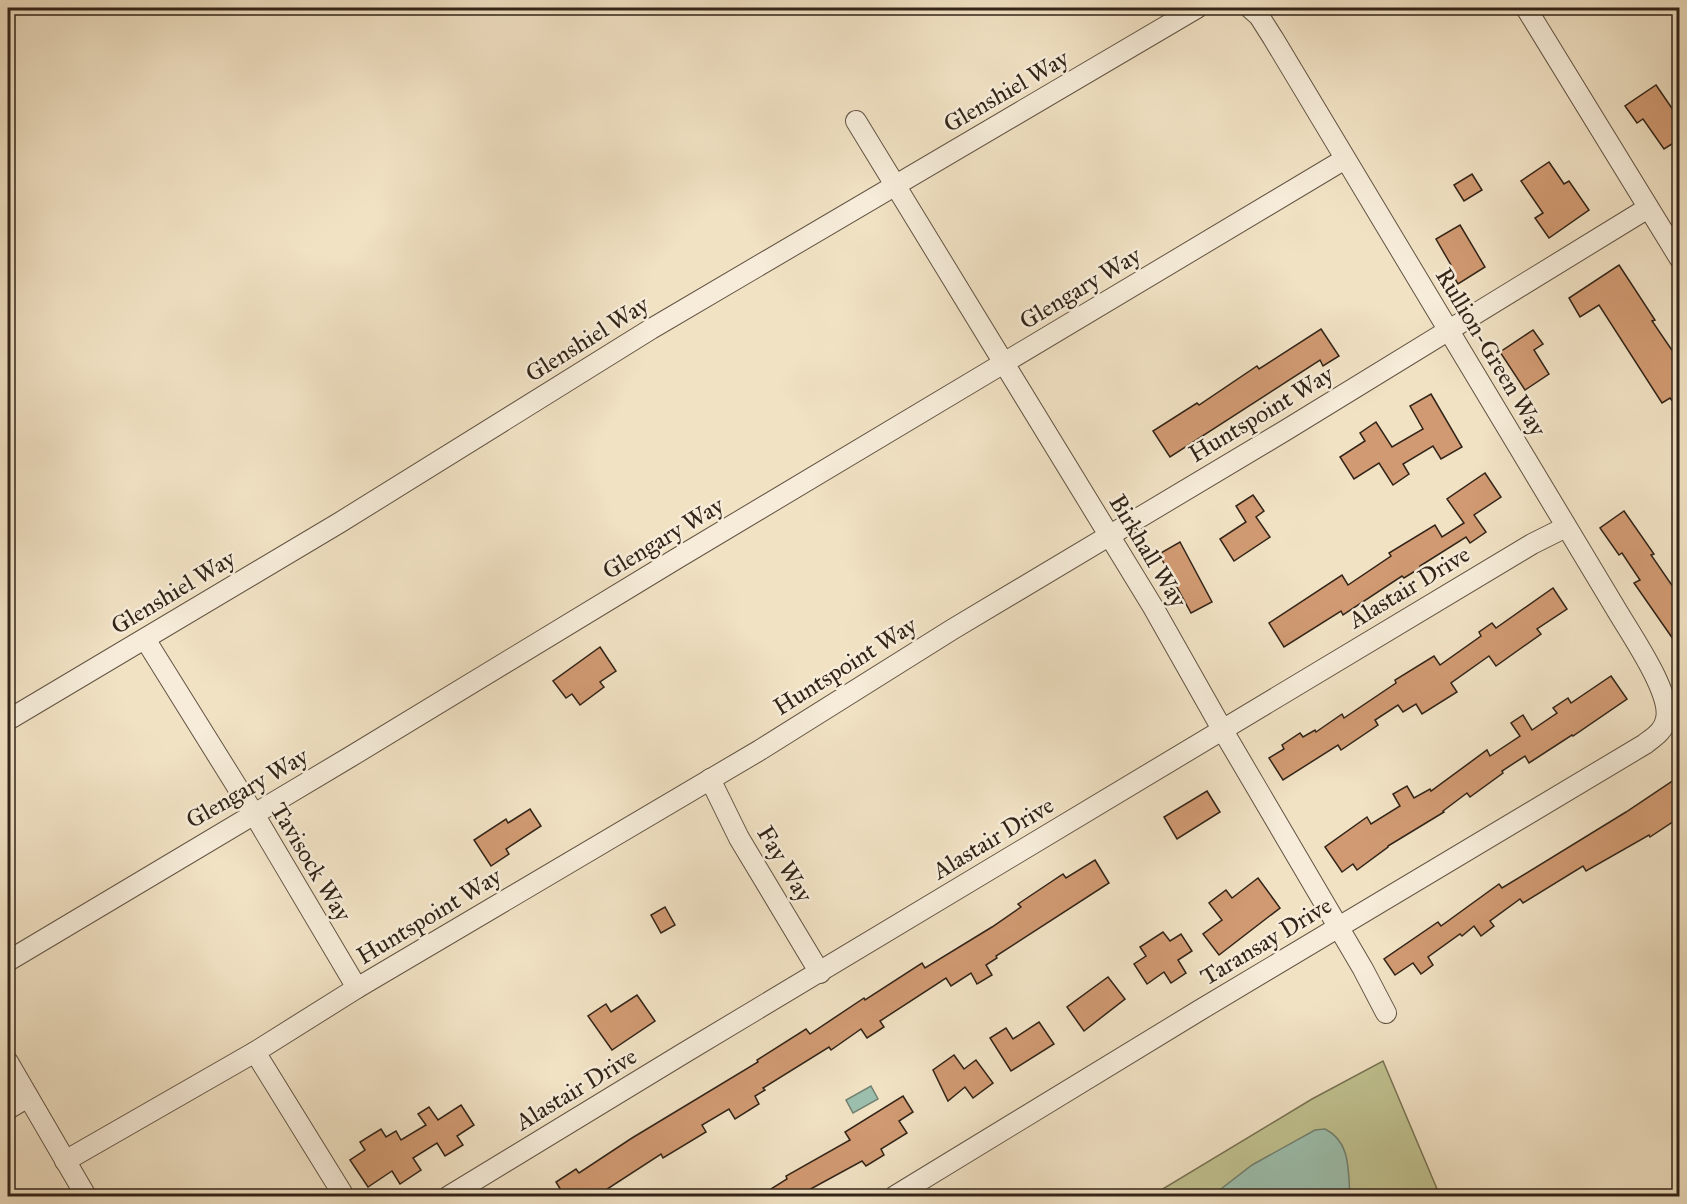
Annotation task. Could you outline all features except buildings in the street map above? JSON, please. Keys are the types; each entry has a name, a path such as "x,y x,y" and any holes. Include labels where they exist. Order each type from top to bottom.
{"street":[{"name":"Glenshiel Way","path":"8,720 339,523 651,329 1197,8"},
{"name":"Rullion-Green Way","path":"1250,8 1259,16 1273,38 1662,688 1668,710 1662,729"},
{"path":"1526,8 1680,259"},
{"name":"Birkhall Way","path":"856,121 1110,534 1363,969 1386,1013"},
{"name":"Glengary Way","path":"8,960 1345,159"},
{"name":"Huntspoint Way","path":"65,1161 255,1052 357,988 710,779 1648,208"},
{"name":"Alastair Drive","path":"449,1197 1222,729 1532,544 1566,527"},
{"name":"Tavisock Way","path":"145,639 254,814 357,988"},
{"name":"Taransay Drive","path":"895,1197 1200,1010 1645,744 1662,729"},
{"name":"Fay Way","path":"710,779 739,838 820,973"},
{"path":"255,1052 344,1197"},
{"path":"8,1062 86,1197"},
{"path":"8,1109 28,1097"}],"shaded area":[{"path":"1383,1061 1440,1196 1151,1196 1312,1099"},
{"path":"871,1086 878,1099 853,1113 846,1100"},
{"path":"1325,1129 1340,1141 1344,1149 1350,1196 1212,1196 1252,1165 1315,1130"}]}
